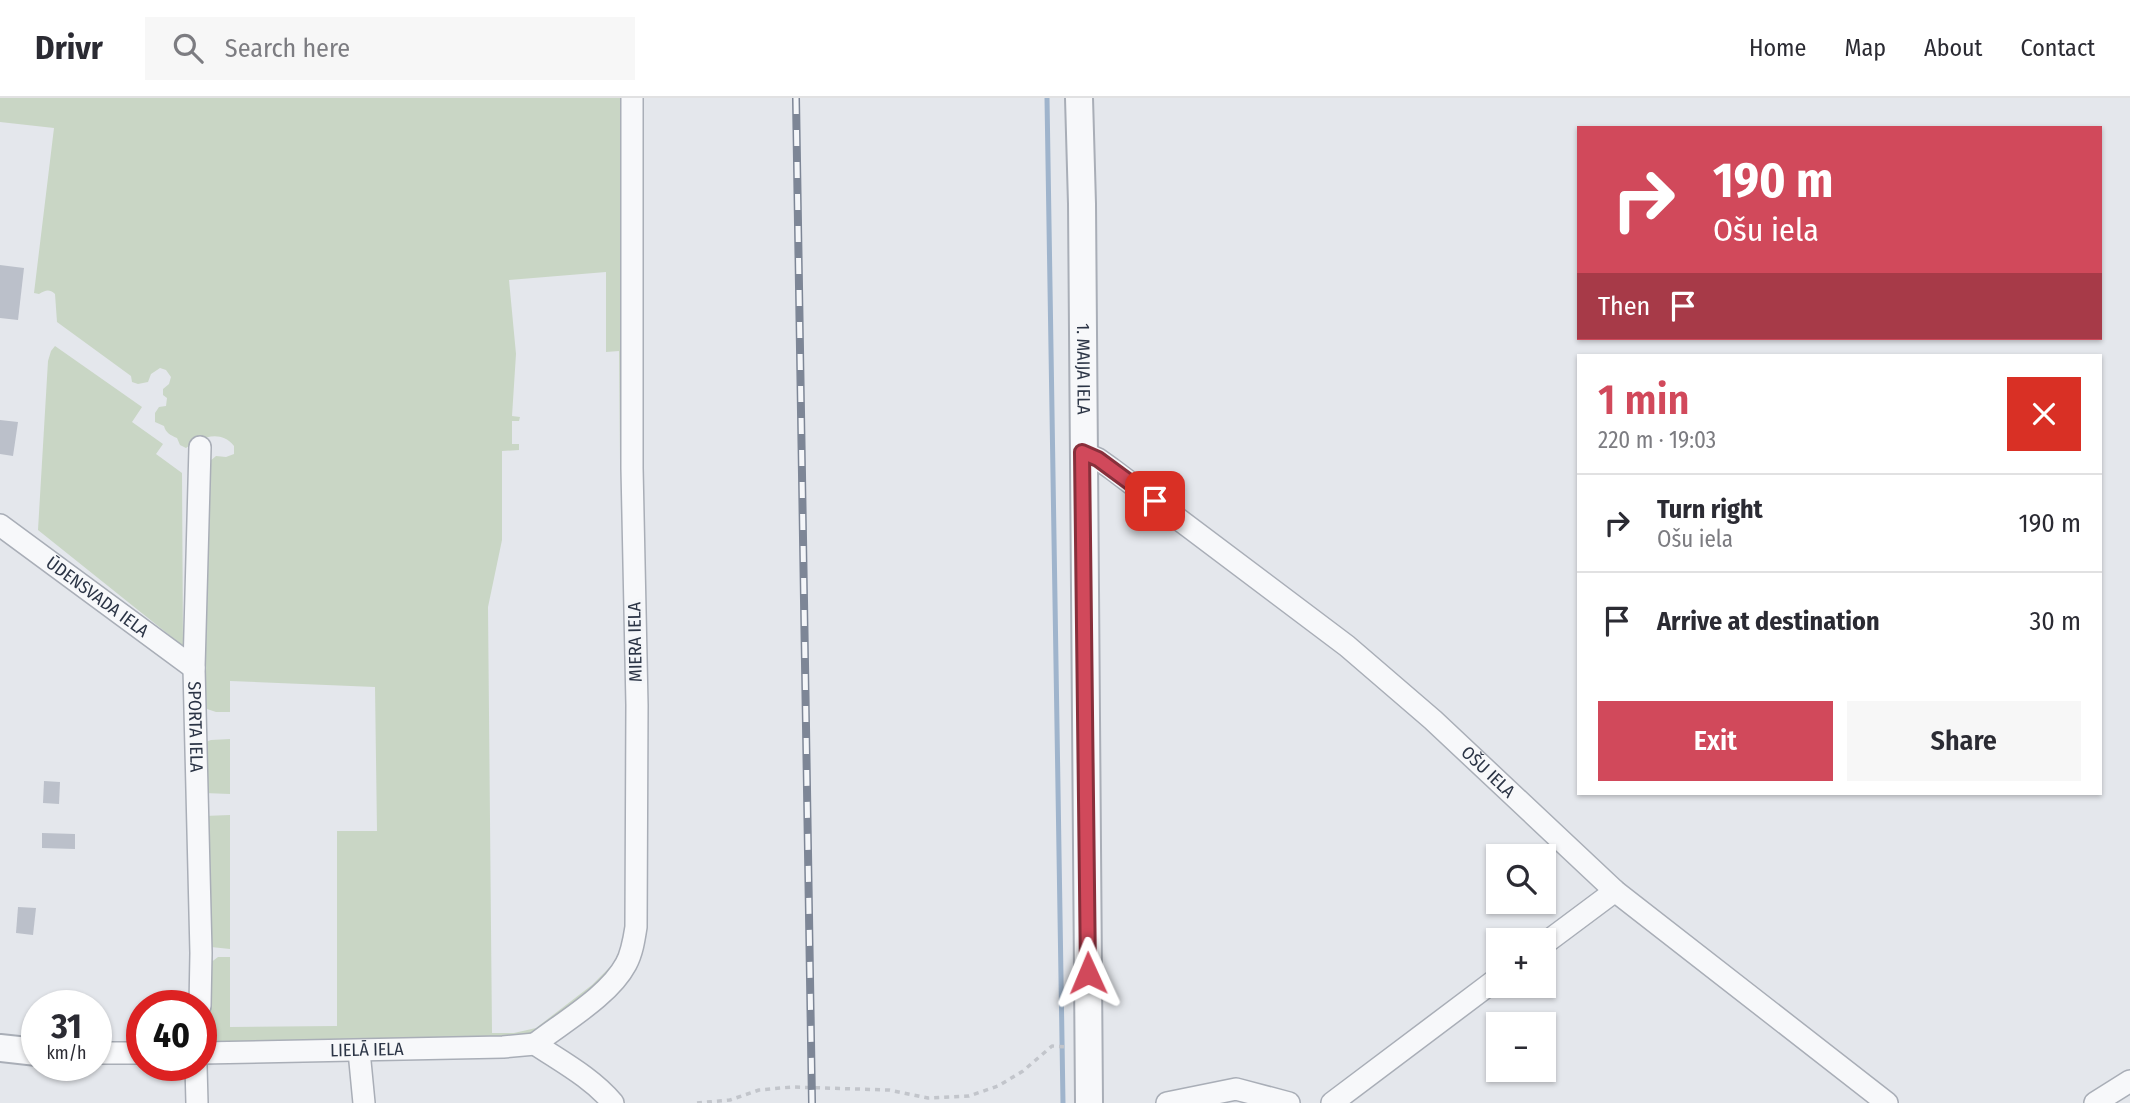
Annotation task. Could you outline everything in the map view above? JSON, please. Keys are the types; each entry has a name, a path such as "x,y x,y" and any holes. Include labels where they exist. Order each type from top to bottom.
{"street":[{"name":"MIERA IELA","path":"534,1044 595,998 616,978 626,964 636,927 632,98"},
{"name":"1. MAIJA IELA","path":"1079,98 1089,1103"},
{"name":"SPORTA IELA","path":"200,447 194,668 200,990"},
{"name":"OŠU IELA","path":"1082,452 1112,469 1347,646 1433,720 1615,891 1887,1103"},
{"name":"ŪDENSVADA IELA","path":"0,525 194,668"},
{"path":"1556,935 1615,891"},
{"path":"1332,1103 1486,987"},
{"name":"LIELĀ IELA","path":"217,1053 359,1051 534,1044"},
{"path":"534,1044 578,1072 613,1103"},
{"path":"0,1048 21,1050"},
{"path":"359,1051 364,1103"},
{"path":"197,1081 197,1103"},
{"path":"2095,1103 2130,1081"},
{"path":"1167,1103 1236,1089 1289,1103"}],"path":[{"path":"697,1103 730,1100 759,1090 792,1087 888,1090 928,1098 969,1096 983,1093 1023,1071 1052,1046 1071,1047"}],"green space":[{"path":"0,98 626,98 623,460 620,461 619,351 606,352 606,272 509,280 516,354 512,416 520,417 519,421 512,421 512,444 519,444 519,450 502,451 502,540 488,607 492,1033 514,1033 536,1028 592,985 609,968 617,966 609,977 542,1028 524,1036 217,1041 217,990 209,990 210,963 218,957 230,957 230,1027 337,1026 337,831 377,831 375,687 230,681 230,712 216,712 204,708 200,700 209,462 216,456 234,454 234,446 217,436 204,438 186,448 180,445 177,438 164,426 155,422 155,413 159,407 166,406 167,398 163,395 163,389 169,384 171,377 166,370 160,368 151,374 148,382 132,382 131,376 57,322 55,294 51,291 34,293 54,128 0,122"},
{"path":"55,346 142,407 132,422 163,444 156,454 182,473 183,646 38,530 48,361"},
{"path":"230,739 230,794 204,793 205,742"},
{"path":"230,815 230,949 211,947 204,816"}],"building":[{"path":"0,265 24,268 18,320 0,318"},
{"path":"0,420 18,422 13,456 0,454"},
{"path":"44,781 60,782 59,804 43,803"},
{"path":"42,833 75,834 75,849 42,848"},
{"path":"18,907 36,908 33,935 16,933"}],"waterway":[{"path":"1047,98 1063,1103"}],"railway":[{"path":"796,98 812,1103"}],"route":[{"path":"1088,973 1082,452 1098,459 1155,501"}]}
